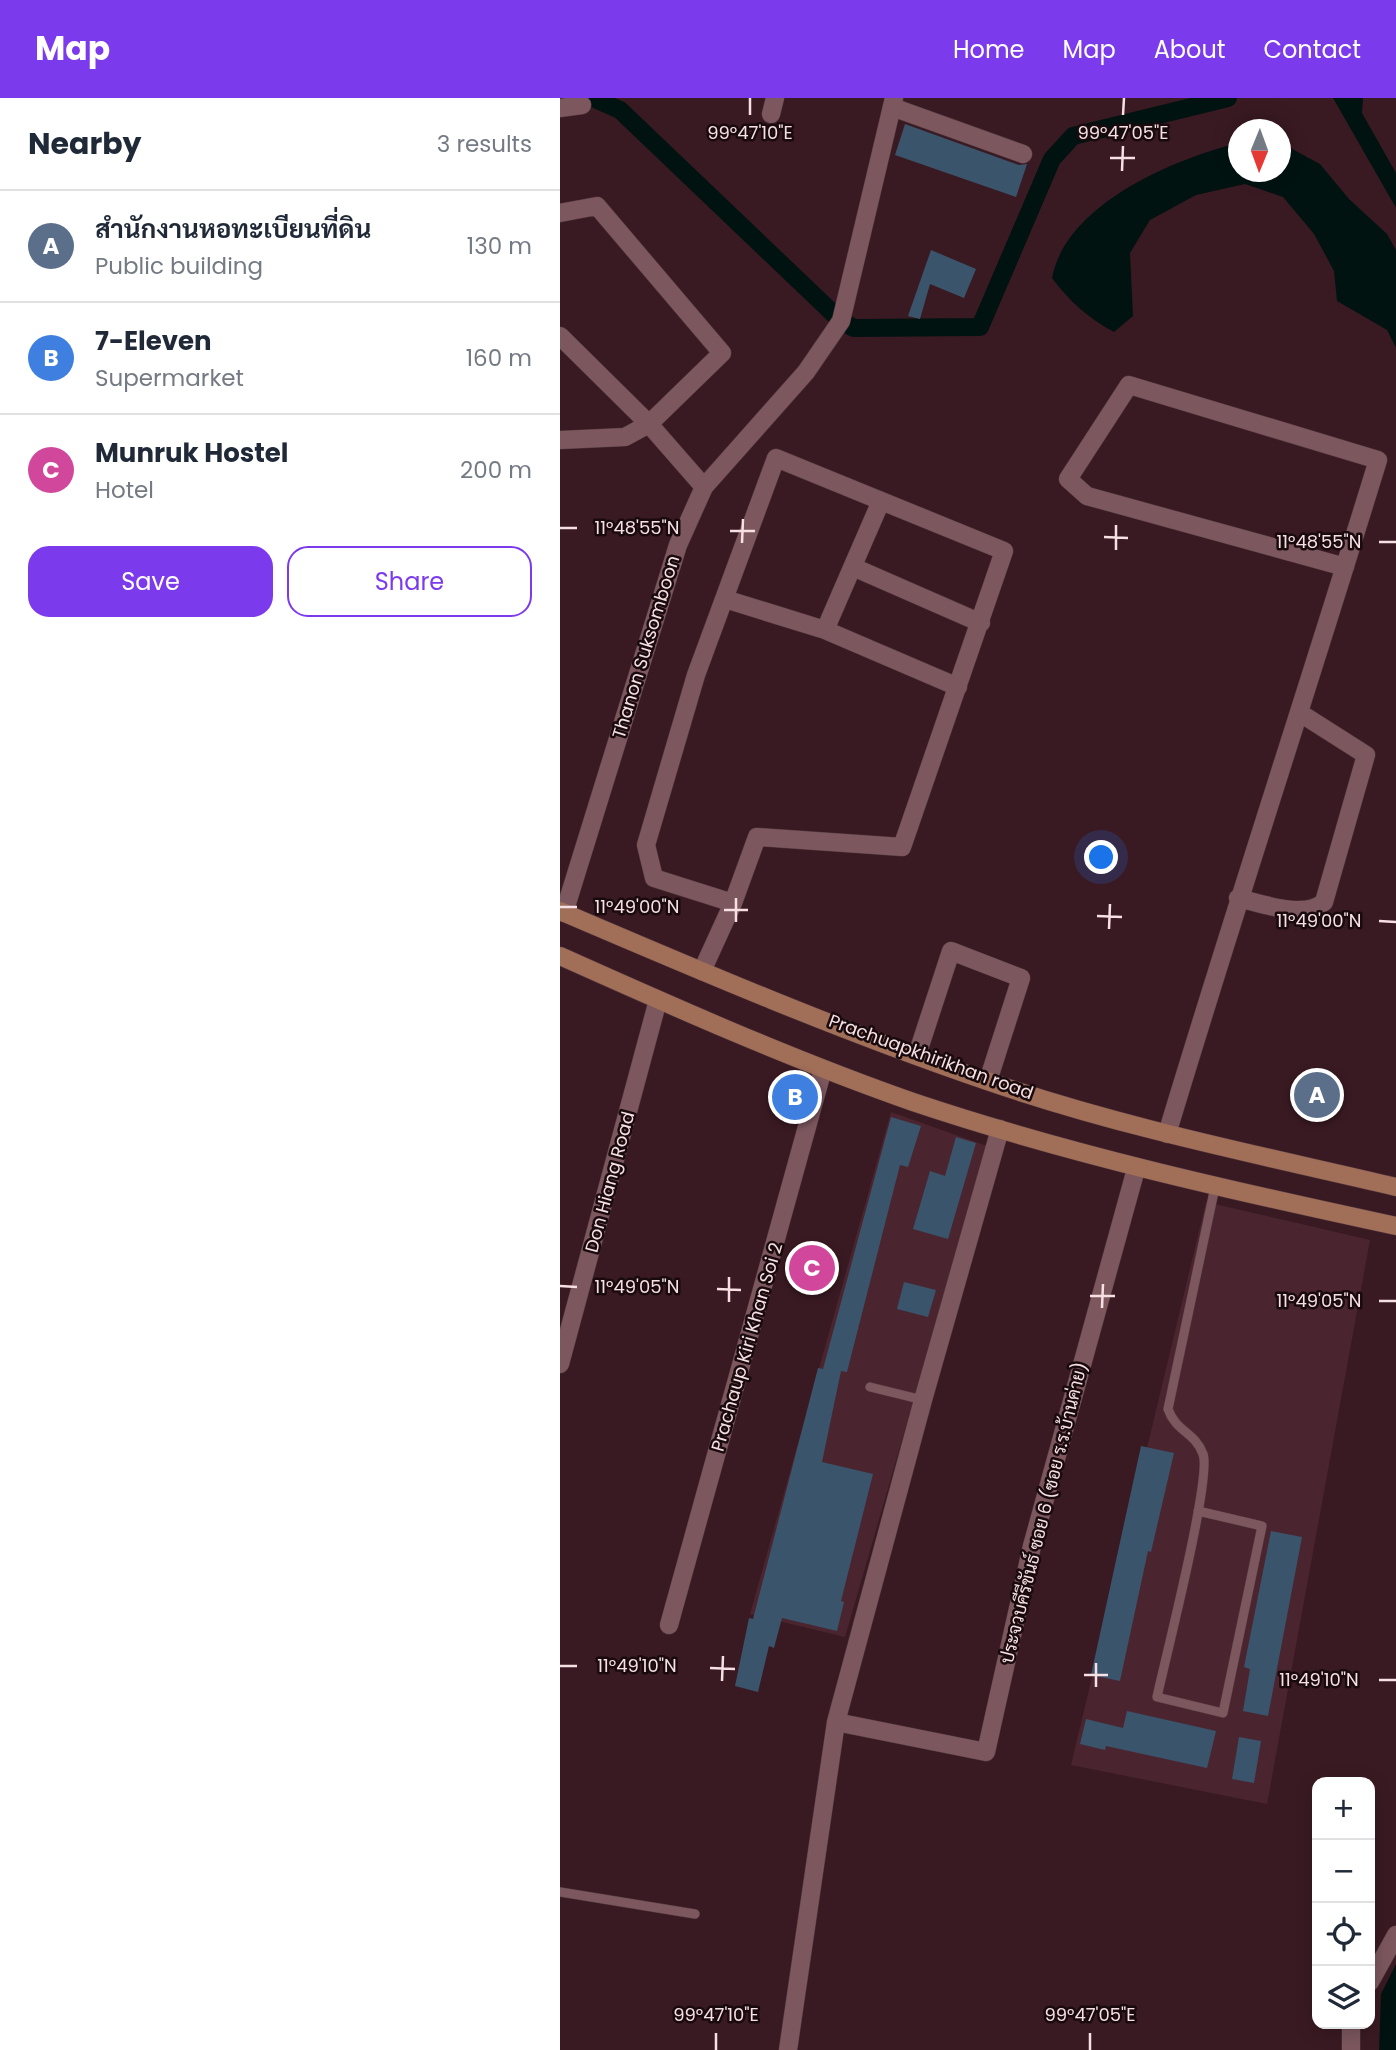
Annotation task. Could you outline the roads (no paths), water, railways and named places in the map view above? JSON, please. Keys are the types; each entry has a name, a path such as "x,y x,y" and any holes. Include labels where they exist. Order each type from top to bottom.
{"main road":[{"name":"Prachuapkhirikhan road","path":"562,912 702,971 988,1082 1167,1134 1396,1187"},
{"path":"560,956 823,1069 1000,1129 1136,1169 1396,1226"}],"street":[{"path":"893,103 1023,154"},
{"name":"Thanon Suksomboon","path":"562,912 678,545 704,487 806,372 841,321 893,103"},
{"path":"560,108 582,105"},
{"path":"560,213 597,206 722,353 649,425 625,438 560,440"},
{"path":"560,337 649,425 704,487"},
{"path":"1167,1134 1238,898 1300,713 1378,460 1129,384 1068,479 1087,496 1345,567"},
{"path":"702,971 733,903 757,837 902,847 1004,551 776,458 696,675 646,845 654,878 733,903"},
{"path":"825,630 881,501"},
{"path":"853,566 981,622"},
{"path":"725,599 825,630 958,687"},
{"path":"1238,898 1299,909 1312,908 1324,902 1366,755 1300,713"},
{"path":"917,1055 951,951 1021,978 988,1082"},
{"name":"Don Hiang Road","path":"560,1364 658,1000"},
{"name":"Prachaup Kiri Khan Soi 2","path":"669,1625 823,1069"},
{"path":"788,2050 836,1722 1000,1129"},
{"name":"ประจวบคีรีขันธ์ ซอย 6 (ซอย ร.ร.บ้านค่าย)","path":"836,1722 986,1752 1032,1546 1136,1169"},
{"path":"1375,1973 1396,1935"},
{"path":"1351,2029 1351,2050"}],"lane":[{"path":"1198,1511 1262,1526 1223,1713 1157,1697 1198,1511 1205,1456 1195,1438 1173,1424 1168,1409 1215,1187"},
{"path":"870,1387 923,1400"},
{"path":"560,1892 695,1914"}],"waterway":[{"path":"593,98 620,110 841,321 854,328 980,327 1052,159 1073,136 1228,98"}],"place":[{"name":"สำนักงานหอทะเบียนที่ดิน","path":"1317,1095"},
{"name":"7-Eleven","path":"795,1097"},
{"name":"Munruk Hostel","path":"812,1268"}]}
